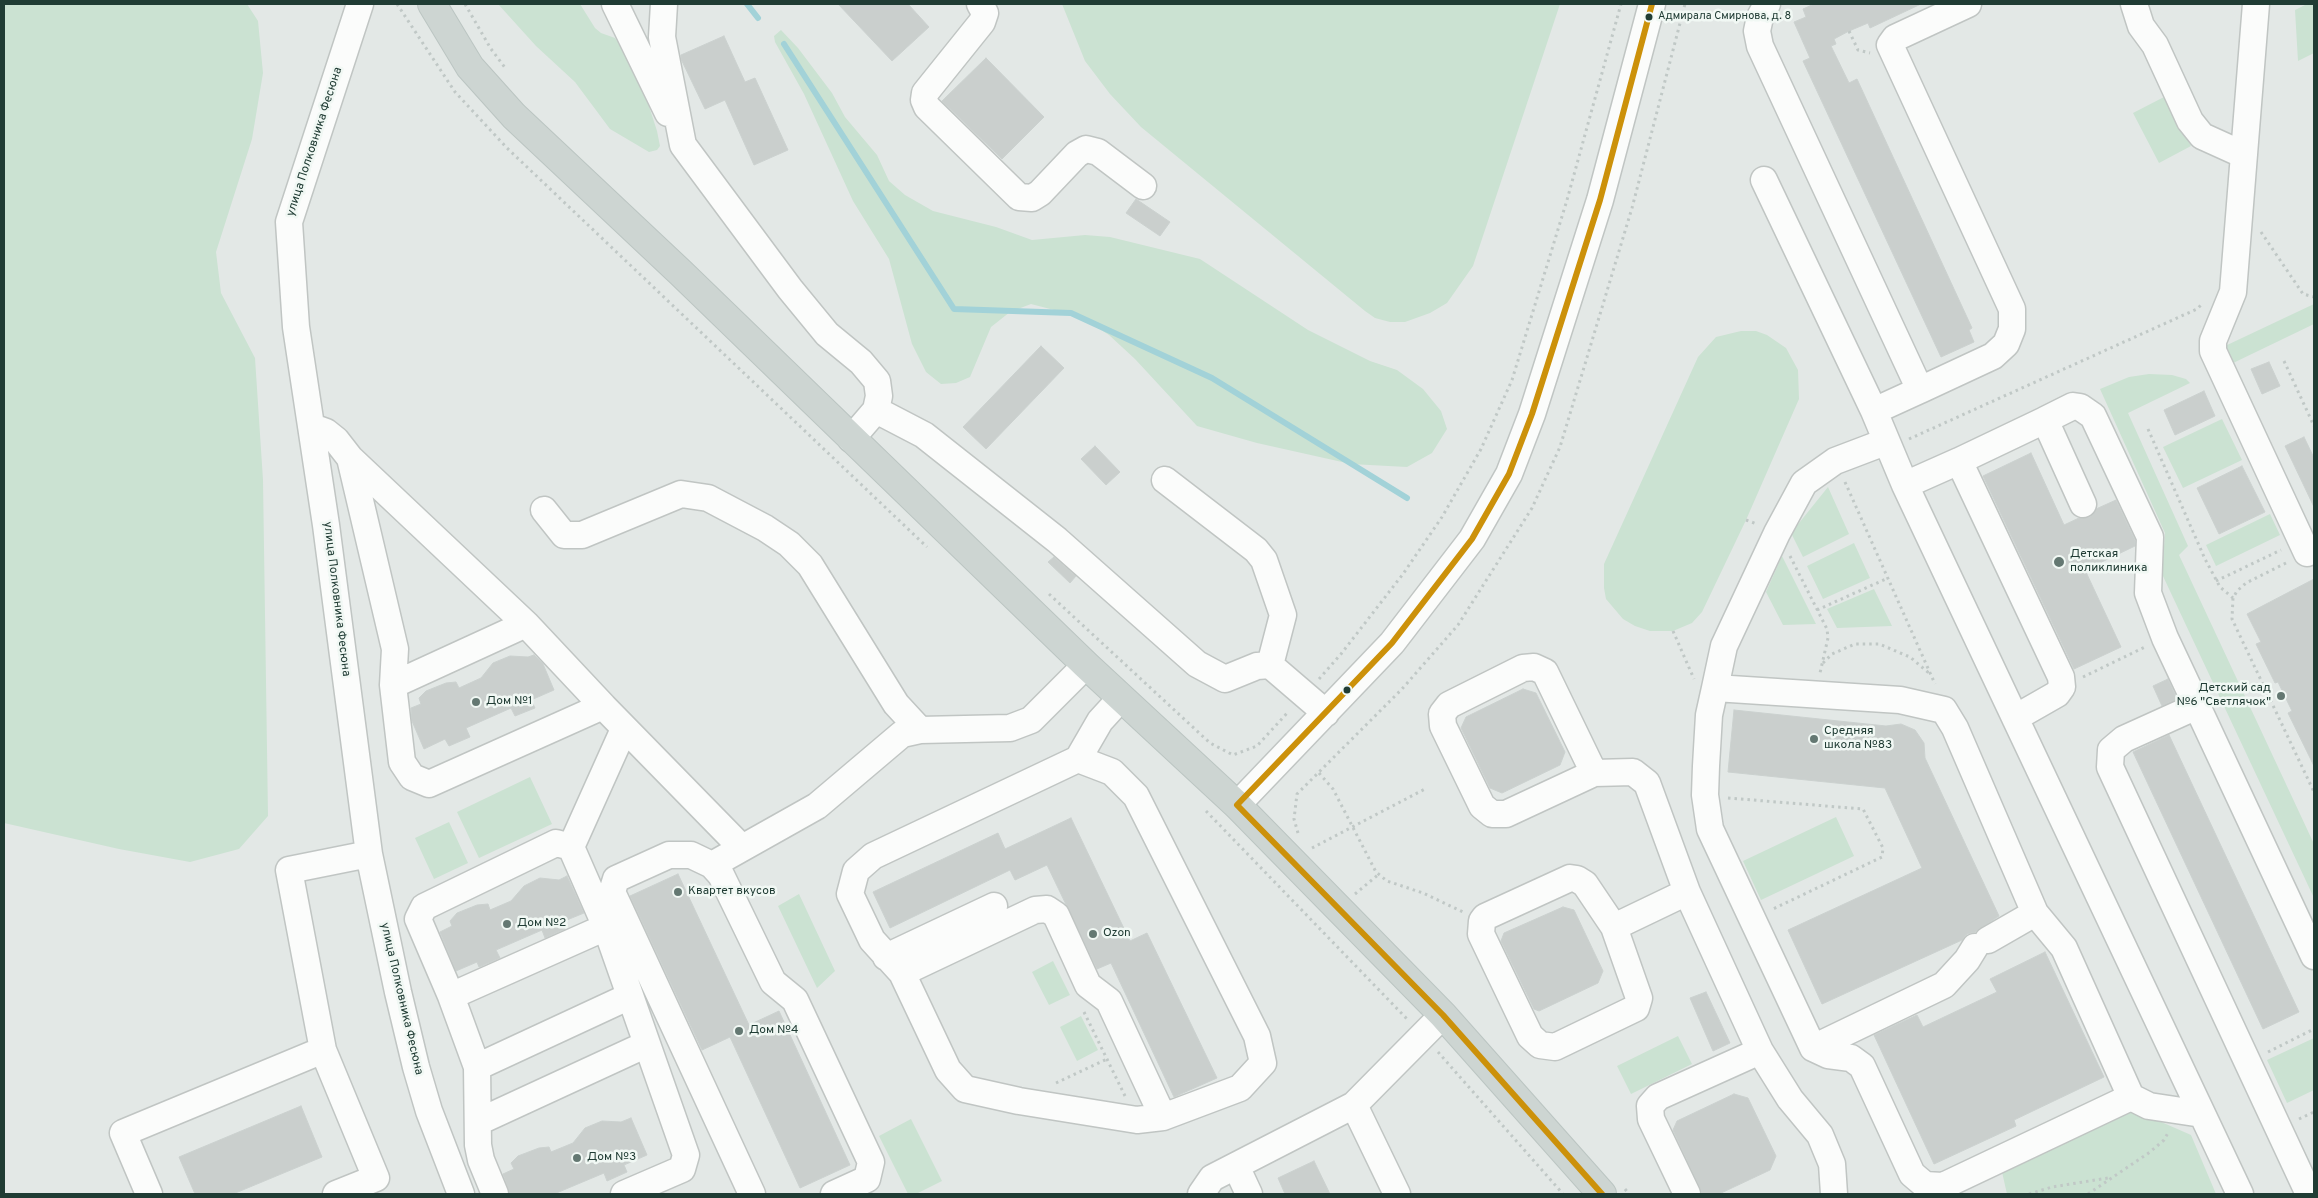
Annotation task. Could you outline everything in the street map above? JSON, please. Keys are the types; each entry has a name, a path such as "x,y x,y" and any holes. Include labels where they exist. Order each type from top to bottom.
{"main road":[{"path":"432,4 470,67 514,116 681,273 851,440 1086,665 1236,805 1443,1015 1602,1194"}],"street":[{"name":"улица Полковника Фесюна","path":"360,4 289,222 296,327 312,427 369,854 416,1067 429,1112 461,1194"},
{"path":"615,4 683,145 790,288 827,334 861,362 877,381 879,396 876,410 851,440"},
{"path":"664,4 662,37 683,145"},
{"path":"980,4 985,13 982,22 925,93 924,100 927,107 1018,197 1032,198 1040,193 1077,154 1086,149 1098,152 1143,186"},
{"path":"1236,805 1392,642 1472,539 1509,474 1532,414 1600,200 1652,4"},
{"path":"1767,4 1760,17 1757,32 1760,46 1920,390"},
{"path":"1874,412 1993,356 2006,344 2012,329 2012,310 1890,45 1895,38 1968,4"},
{"path":"2134,4 2141,26 2155,45 2190,121 2202,136 2244,155"},
{"path":"2256,4 2233,292 2213,341 2213,351 2304,546"},
{"path":"1764,180 1874,412 1887,445 2015,718 2191,1113 2240,1194"},
{"path":"1906,485 2073,406 2087,410 2093,416 2150,537 2148,593 2165,638 2314,956"},
{"path":"876,410 924,435 956,460 1057,540 1197,664 1225,679 1257,666 1270,665 1326,713"},
{"path":"2045,420 2083,504"},
{"path":"312,427 326,432 336,440 350,458 526,624 624,729 742,848"},
{"path":"1887,445 1835,461 1804,483 1777,533 1705,685 1709,715 1706,796 1710,829 1813,1048 1828,1055 1851,1058 1862,1066 1912,1174 1925,1185 1943,1186 2130,1097"},
{"path":"350,458 395,649 393,685 402,762 412,777 429,784 603,706"},
{"path":"1959,461 2061,677 2062,688 2057,694 2034,709 2015,718"},
{"path":"1165,480 1256,550 1264,560 1283,615 1270,665"},
{"path":"544,510 564,535 582,535 681,494 708,498 765,528 789,544 810,565 896,704 920,730"},
{"path":"393,685 526,624"},
{"path":"712,865 817,806 902,734 920,730 1010,728 1030,720 1086,665"},
{"path":"1594,773 1545,672 1534,667 1523,668 1449,705 1442,714 1443,726 1482,806 1492,814 1506,814 1594,773 1633,772 1647,783 1687,892 1760,1052 1790,1099 1820,1135 1832,1164 1834,1194"},
{"path":"1705,685 1900,700 1944,710 1955,728 2035,913 2064,948 2130,1097 2149,1106 2191,1113"},
{"path":"1078,759 1112,772 1136,796 1257,1036 1263,1064 1240,1088 1163,1117 1137,1120 1019,1101 965,1089 948,1070 894,965 872,940 850,894 856,871 873,856 1078,759 1100,721 1121,698"},
{"path":"2197,706 2124,739 2111,750 2110,767 2309,1194"},
{"path":"624,729 570,847 606,927 686,1155 682,1169 624,1194"},
{"path":"495,1194 481,1160 477,1067 451,996 418,919 424,906 556,844 570,847"},
{"path":"336,1194 376,1178 323,1050 289,870 369,854"},
{"path":"752,1194 612,892 616,879 669,855 691,855 712,865 721,875 772,982 795,1000 871,1162 866,1179 834,1194"},
{"path":"1570,878 1577,879 1585,884 1614,927 1639,998 1636,1008 1556,1047 1540,1045 1530,1036 1481,934 1482,921 1490,914 1570,878"},
{"path":"1614,927 1687,892"},
{"path":"894,965 994,906"},
{"path":"894,965 1035,910 1046,909 1056,915 1088,985 1109,1001 1163,1117"},
{"path":"1813,1048 1944,985 1981,944 2035,913"},
{"path":"451,996 606,927"},
{"path":"477,1067 630,996"},
{"path":"1201,1194 1212,1178 1354,1106 1443,1015"},
{"path":"478,1122 647,1044"},
{"path":"149,1194 124,1133 323,1050"},
{"path":"1687,1194 1651,1119 1650,1106 1658,1096 1760,1052"},
{"path":"1354,1106 1397,1194"},
{"path":"1236,1166 1249,1194"}],"path":[{"path":"398,4 455,92 506,148 933,552"},
{"path":"465,4 491,49 508,72"},
{"path":"1045,590 1210,743 1233,755 1257,746 1341,654 1403,574 1442,517 1481,449 1515,371 1567,200 1621,4"},
{"path":"1887,445 2197,308 2206,300"},
{"path":"2284,361 2314,426"},
{"path":"2148,428 2216,581 2233,598"},
{"path":"1835,461 1932,675 1944,710"},
{"path":"1777,533 1818,610 1828,635 1816,693"},
{"path":"2216,581 2304,546"},
{"path":"2304,546 2246,583 2233,598 2232,619 2314,792"},
{"path":"1818,610 1888,578"},
{"path":"1672,632 1705,685"},
{"path":"2062,688 2165,638"},
{"path":"1822,663 1832,654 1848,647 1862,644 1879,644 1910,657 1932,675"},
{"path":"1319,773 1333,789 1379,874 1387,880 1423,893 1482,921"},
{"path":"1310,849 1353,824 1425,790"},
{"path":"1706,796 1863,809 1883,848 1882,857 1752,919"},
{"path":"1201,806 1423,1035 1563,1194"},
{"path":"1355,894 1379,874"},
{"path":"2247,1062 2314,1029"},
{"path":"1054,1084 1107,1059 1137,1120"},
{"path":"2088,1194 2134,1164 2164,1140 2191,1113"},
{"path":"2029,1194 2052,1187 2110,1178"}],"green space":[{"path":"4,4 247,4 258,21 263,73 252,139 216,252 221,293 255,358 263,480 268,816 239,849 190,862 119,849 4,823"},
{"path":"498,4 580,4 595,28 601,33 615,38 637,69 657,131 660,146 657,150 649,152 610,129 575,82 536,46"},
{"path":"1062,4 1560,4 1473,266 1447,303 1430,313 1405,322 1390,322 1375,318 1365,311 1141,127 1110,94 1085,61"},
{"path":"2307,4 2314,4 2314,53 2298,61 2295,10"},
{"path":"781,30 798,48 832,93 845,117 877,155 889,181 905,195 933,211 996,227 1032,240 1085,235 1110,237 1200,259 1308,330 1370,361 1397,370 1423,389 1441,411 1447,429 1432,453 1407,467 1351,464 1257,443 1197,426 1135,359 1109,335 1081,317 1031,304 1010,312 991,327 970,377 956,383 941,384 926,372 912,344 889,259 853,201 804,94 775,42 774,36"},
{"path":"2164,97 2191,146 2159,163 2133,113"},
{"path":"2314,304 2314,324 2229,365 2225,346"},
{"path":"1741,331 1756,331 1767,335 1786,348 1798,370 1799,399 1746,520 1702,612 1692,623 1673,631 1650,631 1635,626 1623,619 1606,599 1604,564 1698,357 1716,337"},
{"path":"2149,374 2172,375 2186,379 2190,383 2128,413 2188,546 2179,555 2314,844 2314,898 2162,574 2165,533 2100,389 2129,377"},
{"path":"2222,419 2242,460 2183,488 2163,447"},
{"path":"1828,487 1849,534 1803,557 1791,533"},
{"path":"2270,514 2280,535 2216,566 2206,545"},
{"path":"1854,543 1870,578 1823,599 1807,566"},
{"path":"1782,556 1816,624 1783,625 1766,592"},
{"path":"1874,589 1892,626 1837,628 1827,609"},
{"path":"530,777 552,824 479,858 457,812"},
{"path":"1836,817 1854,856 1761,900 1743,861"},
{"path":"449,822 468,863 434,879 415,838"},
{"path":"799,894 835,971 817,988 778,906"},
{"path":"1053,961 1070,995 1049,1005 1032,972"},
{"path":"1081,1016 1098,1050 1077,1061 1060,1027"},
{"path":"1678,1036 1692,1064 1631,1094 1617,1066"},
{"path":"2314,1038 2314,1090 2287,1103 2267,1060"},
{"path":"2134,1110 2191,1135 2216,1194 2007,1194 2002,1172"},
{"path":"911,1119 942,1181 916,1194 908,1194 879,1136"}],"building":[{"path":"838,4 908,4 929,27 892,61"},
{"path":"1814,4 1921,4 1870,28 1868,23 1849,31 1834,39 1836,44 1831,46 1849,83 1857,79 1972,328 1969,330 1974,342 1941,357 1803,61 1810,58 1794,22 1806,17 1803,9"},
{"path":"724,36 745,82 755,78 788,150 754,165 725,100 705,109 681,59 681,55"},
{"path":"986,58 1044,117 1002,159 942,101"},
{"path":"1136,199 1170,222 1160,236 1126,213"},
{"path":"1041,346 1064,368 986,449 963,427"},
{"path":"2269,362 2280,386 2262,394 2251,369"},
{"path":"2204,391 2215,416 2175,435 2164,410"},
{"path":"2304,437 2314,458 2314,507 2285,446"},
{"path":"1095,446 1120,472 1106,485 1081,459"},
{"path":"2031,453 2064,525 2079,518 2090,517 2096,509 2116,500 2135,540 2135,546 2085,570 2121,647 2074,669 1983,476"},
{"path":"2242,466 2265,512 2219,534 2197,488"},
{"path":"1054,557 1076,576 1070,583 1048,562"},
{"path":"2314,579 2314,766 2288,713 2292,711 2278,682 2275,683 2256,644 2261,642 2247,614"},
{"name":"Дом №1","path":"534,655 543,664 554,690 531,700 535,708 515,716 511,708 466,728 470,737 449,746 445,739 424,749 412,721 411,708 421,704 419,698 426,691 446,683 456,682 459,688 481,678 493,663 510,656 528,657"},
{"path":"2168,679 2177,699 2162,706 2153,686"},
{"path":"1523,689 1536,693 1565,752 1560,765 1502,793 1490,788 1461,728 1466,717"},
{"path":"1734,710 1886,726 1901,724 1915,730 1924,743 1925,758 1999,916 1975,932 1967,934 1962,940 1822,1004 1788,930 1922,868 1885,788 1728,772"},
{"path":"2169,735 2299,1012 2263,1029 2133,752"},
{"path":"1071,818 1130,941 1147,933 1217,1078 1174,1097 1111,963 1097,969 1047,865 1015,880 1010,870 890,928 873,892 998,833 1005,849"},
{"name":"Дом №4","path":"678,874 749,1025 779,1011 850,1165 800,1188 730,1037 702,1050 630,896"},
{"name":"Дом №2","path":"567,876 584,913 562,922 565,929 545,938 542,930 496,950 500,958 479,967 477,962 456,971 440,932 452,926 450,921 457,913 477,905 488,904 490,910 511,901 524,886 540,878 559,880"},
{"path":"1563,907 1574,910 1603,971 1598,983 1539,1011 1534,1009 1501,941 1504,933"},
{"path":"2045,952 2104,1077 2014,1120 2016,1126 1934,1164 1874,1035 1917,1015 1923,1027 1997,992 1990,979"},
{"path":"1706,992 1730,1043 1713,1051 1690,998"},
{"path":"1734,1094 1748,1098 1776,1156 1770,1170 1719,1194 1705,1194 1702,1193 1673,1130 1677,1121"},
{"path":"301,1106 322,1157 233,1194 195,1194 179,1157"},
{"name":"Дом №3","path":"631,1118 647,1155 624,1165 627,1172 607,1181 604,1173 554,1194 510,1194 503,1174 514,1169 511,1163 518,1156 539,1148 549,1147 551,1152 573,1143 585,1128 602,1121 621,1122"},
{"path":"1314,1161 1330,1194 1285,1194 1278,1178"}],"waterway":[{"path":"747,4 758,18"},
{"path":"784,44 954,309 1071,313 1212,378 1407,498"}],"transit line":[{"path":"1602,1194 1443,1015 1237,805 1392,643 1472,539 1509,474 1532,414 1600,200 1652,4"}],"place":[{"name":"Адмирала Смирнова, д. 8","path":"1649,17"},
{"name":"Детская поликлиника","path":"2059,562"},
{"name":"Детский сад №6 \"Светлячок\"","path":"2281,696"},
{"name":"Дом №1","path":"476,702"},
{"name":"Средняя школа №83","path":"1814,739"},
{"name":"Квартет вкусов","path":"678,892"},
{"name":"Дом №2","path":"507,924"},
{"name":"Ozon","path":"1093,934"},
{"name":"Дом №4","path":"739,1031"},
{"name":"Дом №3","path":"577,1158"}]}
